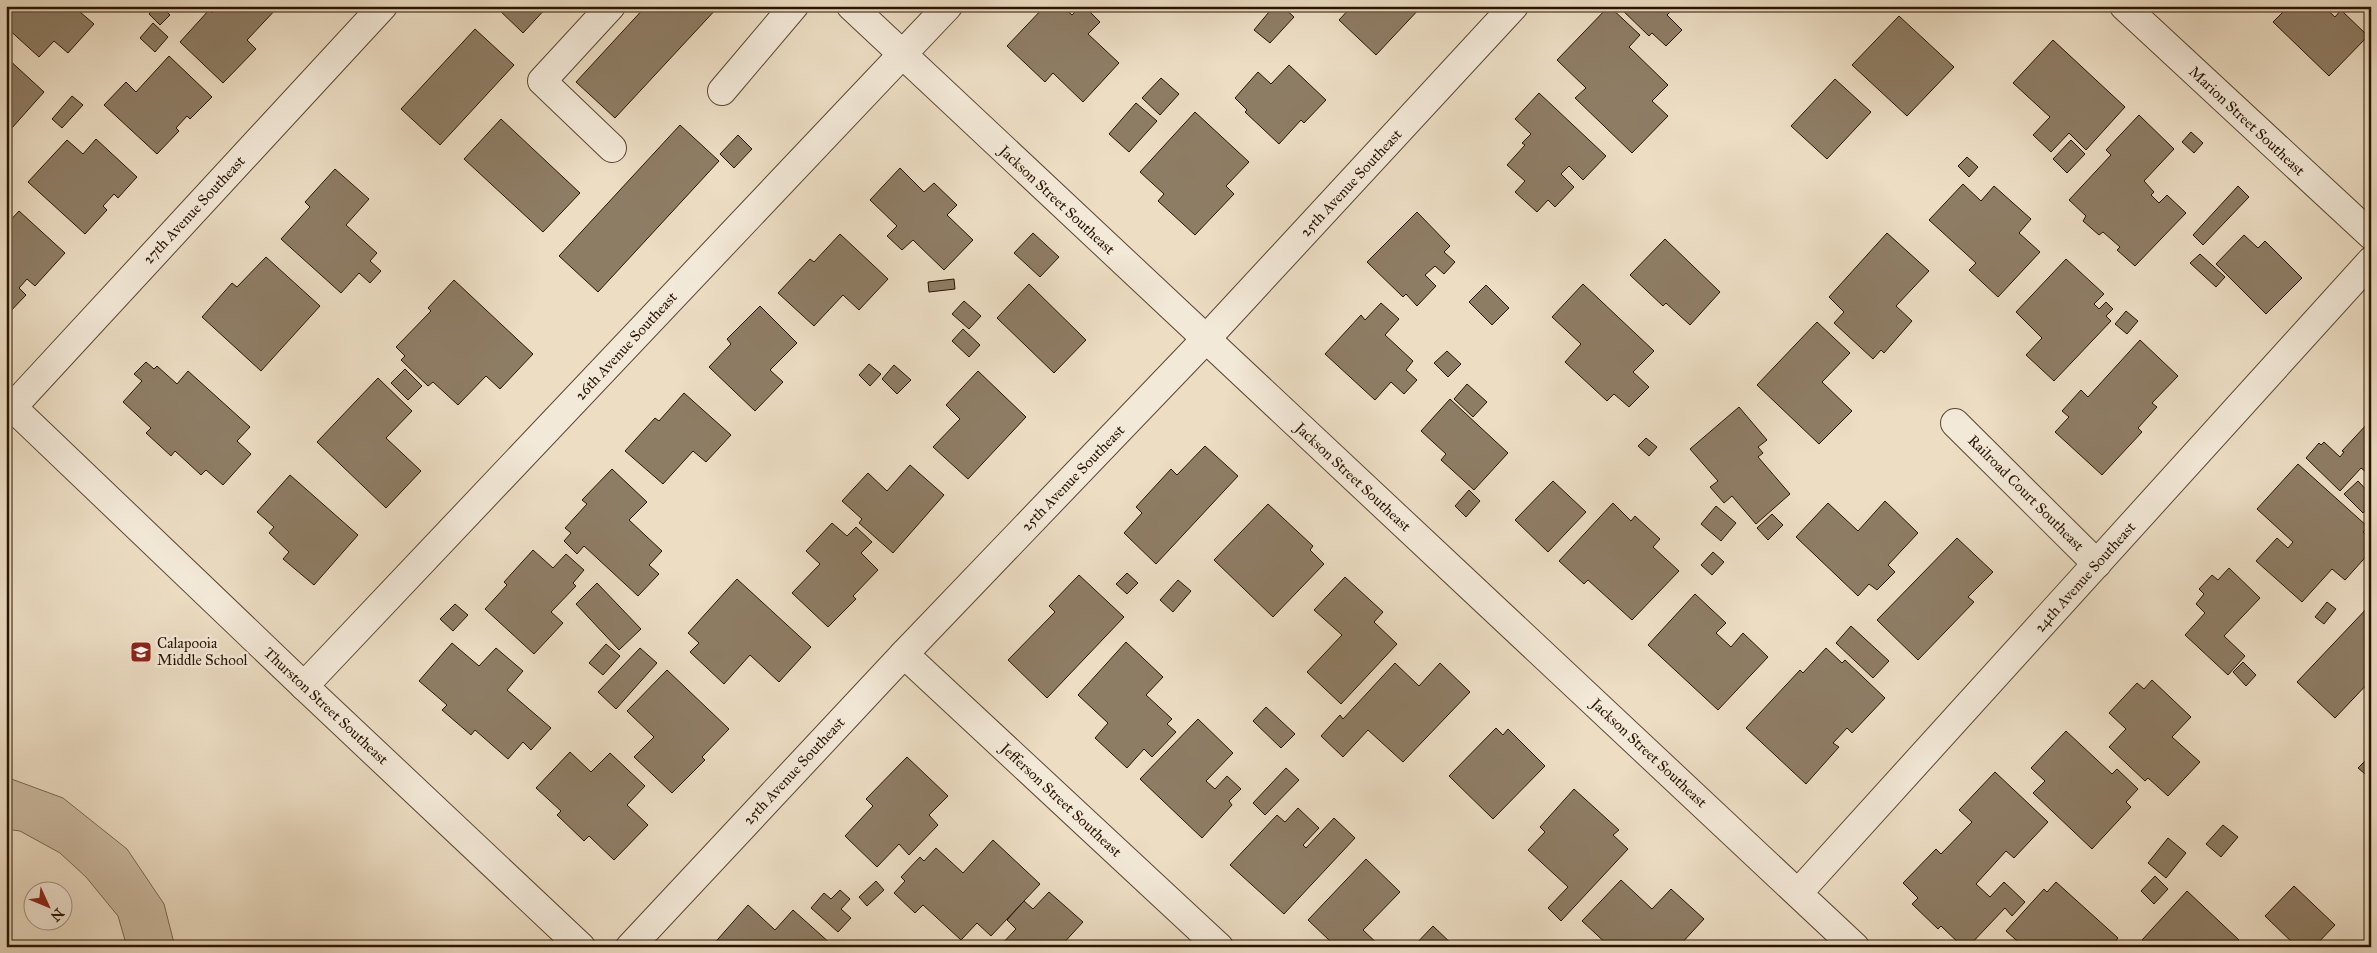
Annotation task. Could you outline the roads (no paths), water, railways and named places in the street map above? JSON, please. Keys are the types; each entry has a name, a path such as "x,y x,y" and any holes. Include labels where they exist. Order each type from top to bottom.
{"street":[{"name":"27th Avenue Southeast","path":"8,407 383,6"},
{"path":"611,6 542,81 612,148"},
{"path":"722,91 794,6"},
{"name":"Jackson Street Southeast","path":"851,6 1205,340 1799,892 1855,947"},
{"name":"26th Avenue Southeast","path":"304,686 948,6"},
{"name":"25th Avenue Southeast","path":"630,947 904,654 1205,340 1514,6"},
{"name":"Marion Street Southeast","path":"2124,6 2371,235"},
{"name":"24th Avenue Southeast","path":"1799,892 2371,261"},
{"name":"Thurston Street Southeast","path":"8,407 582,947"},
{"name":"Railroad Court Southeast","path":"1955,423 2097,564"},
{"name":"Jefferson Street Southeast","path":"904,654 1219,947"}],"place":[{"name":"Calapooia Middle School","path":"141,652"}]}
